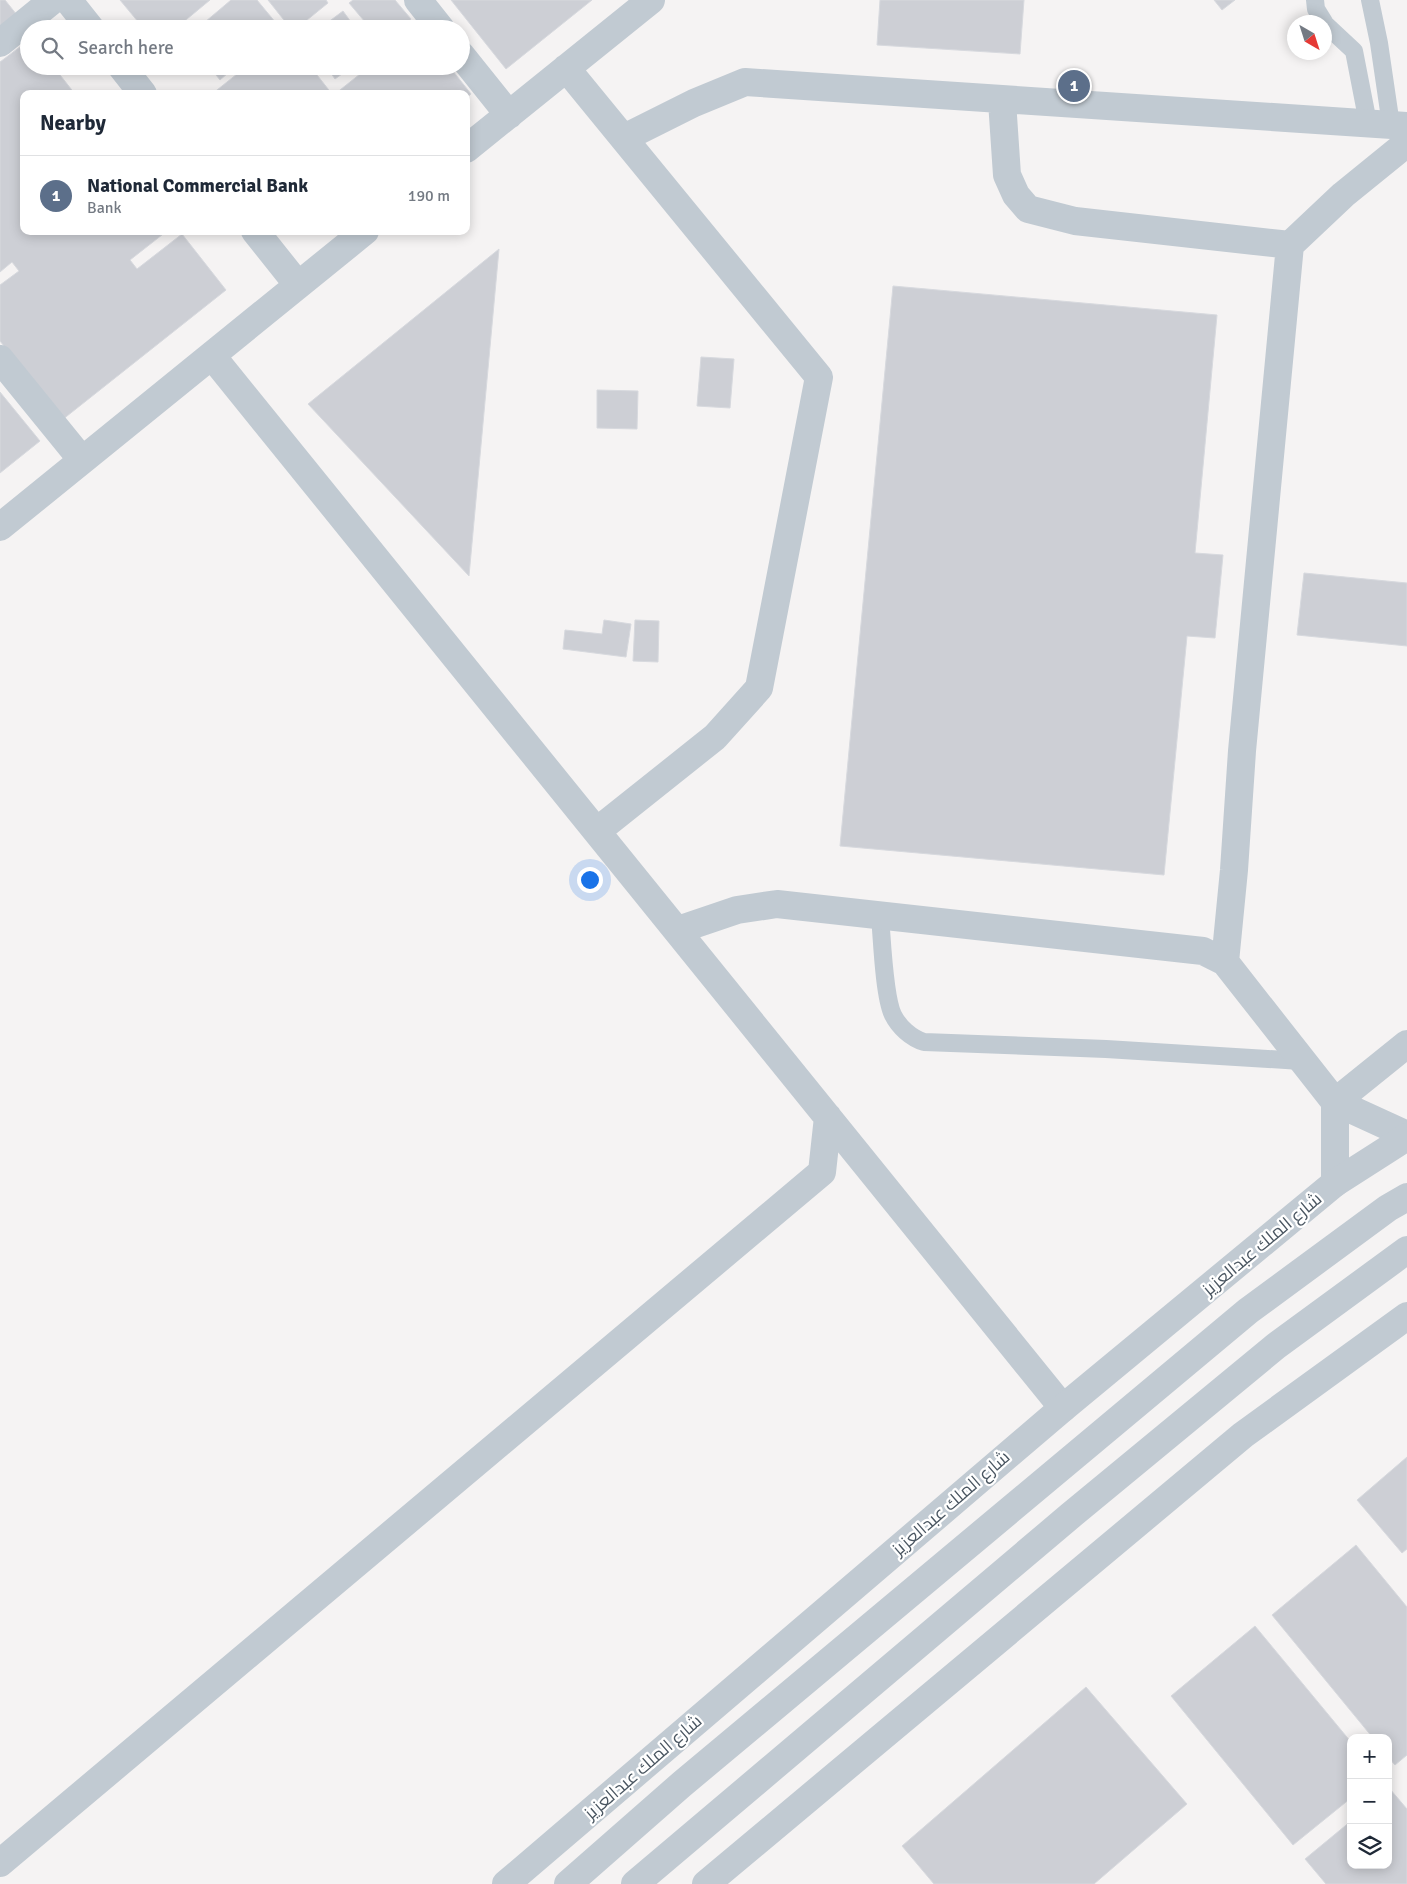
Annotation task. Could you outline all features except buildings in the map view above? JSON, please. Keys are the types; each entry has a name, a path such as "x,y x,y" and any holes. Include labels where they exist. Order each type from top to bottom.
{"street":[{"path":"28,20 53,0"},
{"path":"68,0 84,20"},
{"path":"418,0 434,20"},
{"path":"470,146 650,0"},
{"path":"0,43 20,27"},
{"path":"470,65 509,115"},
{"path":"566,68 819,377 759,688 715,737 597,831"},
{"path":"128,75 140,90"},
{"path":"624,138 694,103 745,82 1393,129"},
{"path":"1002,101 1007,174 1016,195 1028,209 1075,221 1290,245"},
{"path":"1225,962 1243,742 1290,245 1344,196 1393,129"},
{"path":"258,235 298,285"},
{"path":"0,527 360,235"},
{"path":"212,356 678,930 1062,1408"},
{"path":"0,359 82,460"},
{"path":"678,930 737,910 777,904 1203,951 1225,962 1301,1061 1336,1102 1407,1136"},
{"path":"1334,1183 1336,1102 1407,1044"},
{"path":"0,1863 822,1172 828,1117"},
{"name":"شارع الملك عبدالعزيز","path":"506,1884 1062,1408 1334,1183 1407,1136"},
{"path":"568,1884 682,1784 1241,1318 1388,1208 1407,1197"},
{"path":"635,1884 1070,1516 1268,1353 1407,1250"},
{"path":"706,1884 1243,1436 1407,1316"}],"lane":[{"path":"1315,0 1316,9 1319,15"},
{"path":"1370,0 1393,129"},
{"path":"1332,30 1354,51 1393,129"},
{"path":"1354,51 1379,43"},
{"path":"880,916 892,1015 906,1032 915,1039 924,1042 1106,1049 1301,1061"}],"place":[{"name":"National Commercial Bank","path":"1074,86"}]}
